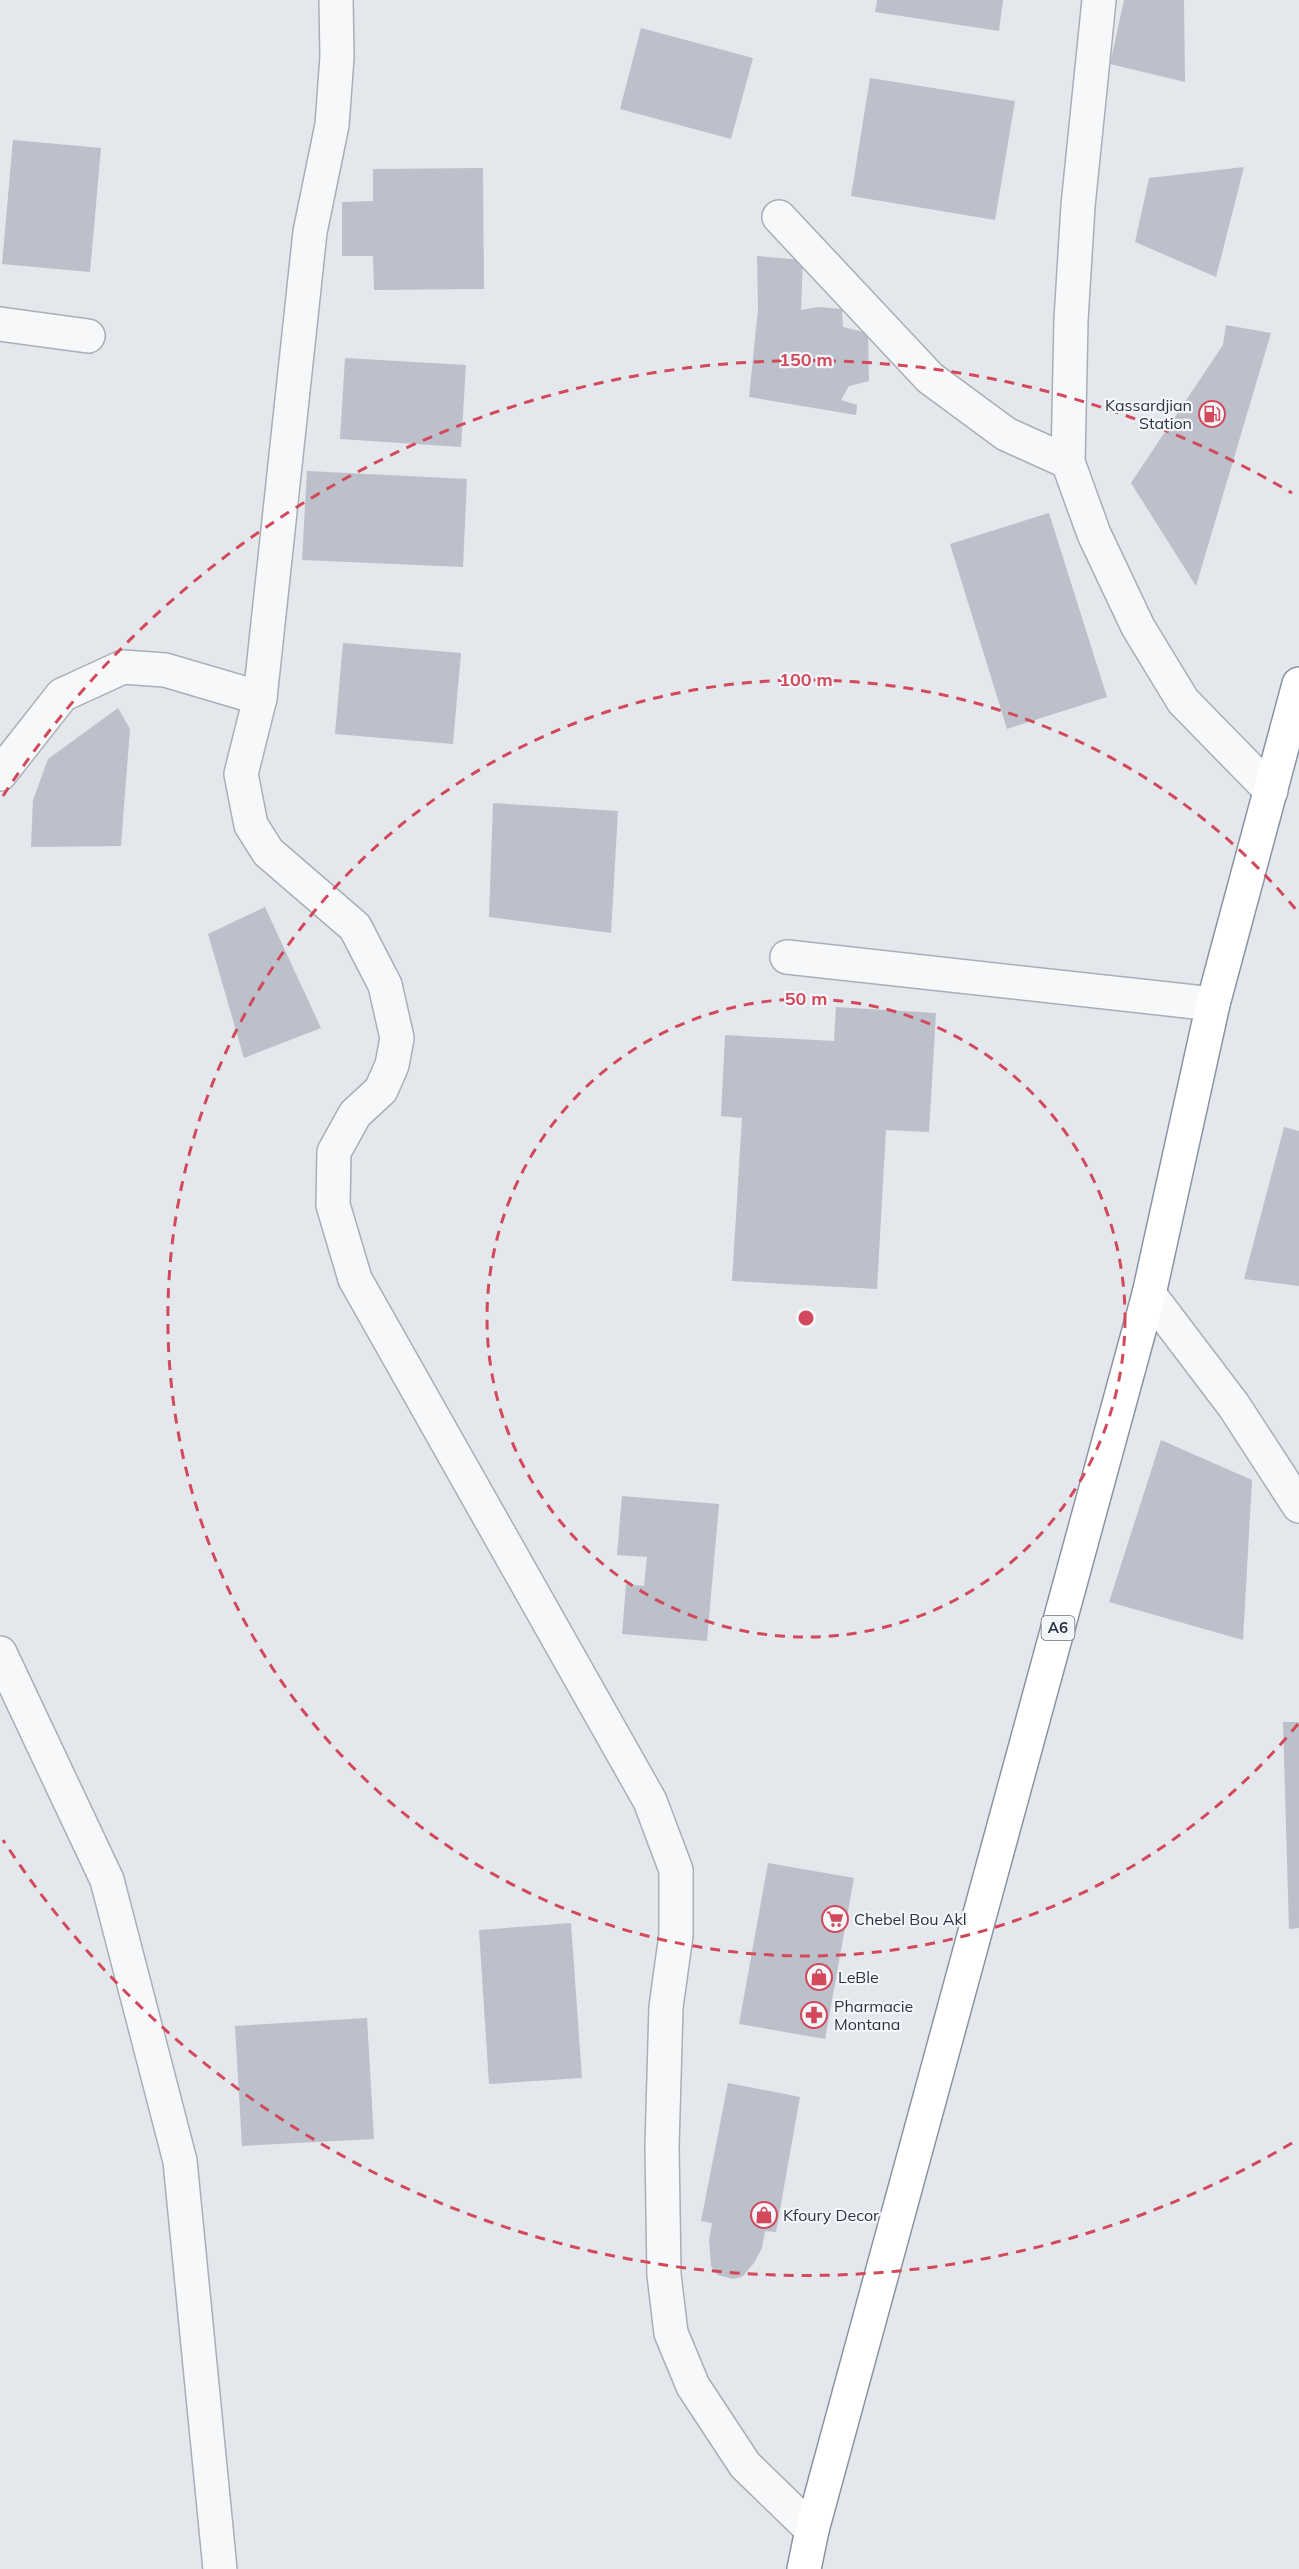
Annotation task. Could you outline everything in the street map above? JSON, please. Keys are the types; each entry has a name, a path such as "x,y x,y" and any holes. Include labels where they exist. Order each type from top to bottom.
{"highway":[{"name":"A6","path":"804,2569 812,2530 1149,1294 1213,1004 1299,684"}],"street":[{"path":"336,0 337,57 332,125 310,232 260,698 241,774 251,825 268,852 355,927 385,985 397,1038 392,1065 381,1090 355,1114 334,1152 333,1206 355,1279 650,1801 676,1870 676,1935 666,2007 662,2147 664,2275 671,2333 693,2386 745,2465 812,2530"},
{"path":"1099,0 1078,206 1071,320 1068,462 1094,534 1133,617 1183,701 1272,791"},
{"path":"778,217 930,378 1006,434 1068,462"},
{"path":"0,324 87,336"},
{"path":"0,774 62,695 123,667 165,670 260,698"},
{"path":"787,957 1213,1004"},
{"path":"1149,1294 1234,1406 1299,1506"},
{"path":"0,1653 107,1880 180,2161 220,2569"}],"building":[{"path":"877,0 1003,0 999,31 875,12"},
{"path":"1124,0 1184,0 1185,82 1110,64"},
{"path":"641,28 753,58 731,139 620,109"},
{"path":"870,78 1015,101 995,220 851,196"},
{"path":"13,140 101,148 90,272 2,264"},
{"path":"1244,167 1216,277 1135,242 1149,178"},
{"path":"483,168 484,289 374,290 373,256 342,256 342,202 373,201 373,169"},
{"path":"757,256 803,260 801,310 818,307 842,309 843,327 868,333 869,381 849,386 841,400 857,405 856,415 749,397 758,309"},
{"name":"Kassardjian Station","path":"1226,325 1271,333 1196,586 1131,483 1223,345"},
{"path":"345,358 466,365 461,447 340,439"},
{"path":"307,471 467,479 463,567 302,560"},
{"path":"1049,513 1107,697 1007,729 950,544"},
{"path":"343,643 461,653 453,744 335,734"},
{"path":"118,708 130,729 121,846 31,847 33,800 48,759"},
{"path":"493,803 618,811 611,933 489,917"},
{"path":"265,907 321,1028 244,1058 208,934"},
{"path":"836,1007 936,1013 929,1132 886,1130 877,1289 732,1281 742,1118 721,1116 725,1035 834,1041"},
{"path":"1284,1127 1299,1131 1299,1286 1244,1279"},
{"path":"1161,1440 1252,1480 1243,1640 1109,1602"},
{"path":"622,1496 719,1504 707,1641 622,1634 626,1584 644,1586 647,1557 617,1555"},
{"path":"1283,1722 1299,1722 1299,1928 1289,1929"},
{"path":"768,1863 854,1878 825,2039 739,2024"},
{"path":"571,1923 582,2078 489,2084 479,1930"},
{"path":"367,2018 374,2139 242,2146 235,2026"},
{"path":"728,2083 800,2097 776,2232 765,2231 762,2248 754,2263 742,2277 733,2279 718,2275 711,2266 709,2240 712,2223 701,2221"}],"place":[{"name":"Kassardjian Station","path":"1212,414"},
{"name":"Chebel Bou Akl","path":"835,1919"},
{"name":"LeBle","path":"819,1977"},
{"name":"Pharmacie Montana","path":"814,2015"},
{"name":"Kfoury Decor","path":"764,2215"}]}
